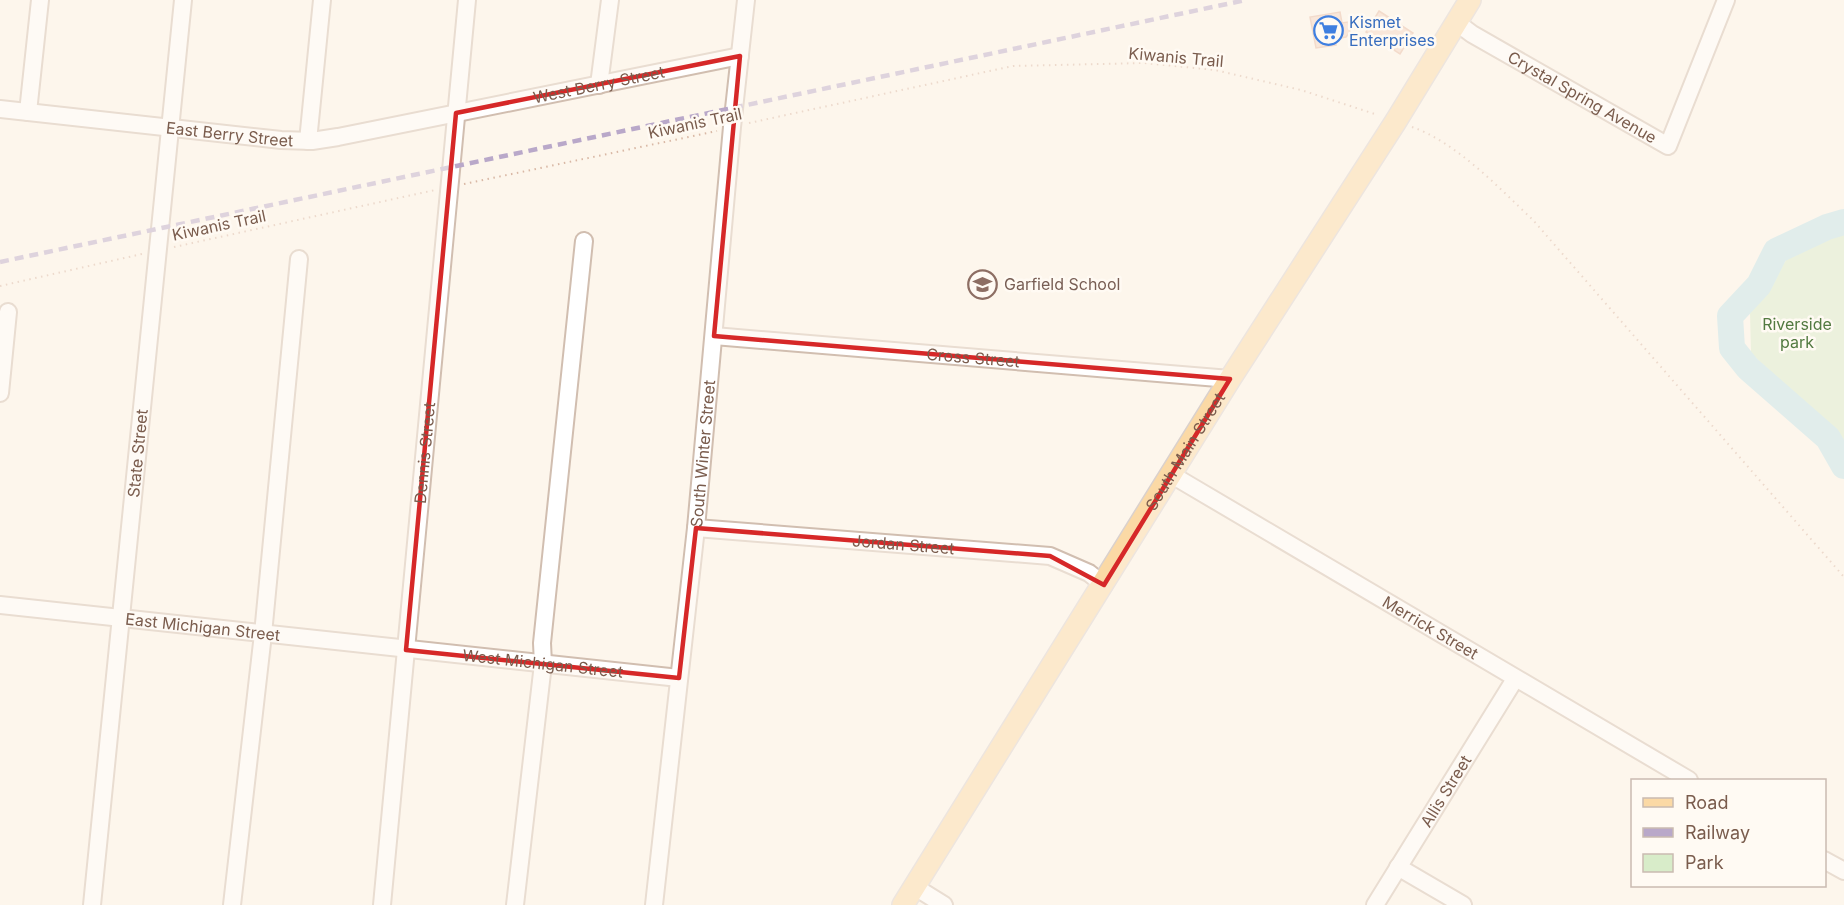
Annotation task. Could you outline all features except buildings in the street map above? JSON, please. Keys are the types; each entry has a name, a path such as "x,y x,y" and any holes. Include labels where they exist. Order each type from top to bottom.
{"main road":[{"name":"South Main Street","path":"909,896 1470,0"}],"street":[{"path":"28,112 40,0"},
{"name":"State Street","path":"92,905 183,0"},
{"path":"308,141 322,0"},
{"name":"Dennis Street","path":"382,905 467,0"},
{"path":"599,85 610,0"},
{"name":"South Winter Street","path":"654,905 696,528 732,127 746,0"},
{"name":"Crystal Spring Avenue","path":"1456,22 1472,34 1668,146 1726,0"},
{"name":"West Berry Street","path":"456,113 740,56"},
{"name":"East Berry Street","path":"0,109 308,141 456,113"},
{"path":"515,905 543,664 542,643 584,241"},
{"path":"232,905 263,634 298,259"},
{"path":"0,393 8,312"},
{"name":"Cross Street","path":"714,336 1230,380"},
{"name":"Merrick Street","path":"1172,476 1687,779"},
{"name":"Jordan Street","path":"696,528 1050,555 1089,573 1104,585"},
{"name":"East Michigan Street","path":"0,605 406,650"},
{"name":"West Michigan Street","path":"406,650 679,678"},
{"name":"Allis Street","path":"1375,905 1515,678"},
{"path":"1826,861 1844,871"},
{"path":"1398,867 1462,905"},
{"path":"909,896 944,905"}],"path":[{"name":"Kiwanis Trail","path":"0,286 1013,66 1144,63 1215,70 1301,90 1428,132 1481,171 1533,220 1844,577"}],"highlighted area":[{"path":"740,56 714,336 1230,379 1104,585 1050,556 696,528 679,678 406,650 456,113"}],"green space":[{"name":"Riverside park","path":"1844,234 1844,447 1839,438 1751,353 1750,313 1791,253"}],"waterway":[{"path":"1844,222 1827,227 1776,251 1759,285 1730,316 1732,348 1748,368 1828,438 1844,466"}],"railway":[{"path":"0,262 1246,0"}],"place":[{"name":"Kismet Enterprises","path":"1328,31"},
{"name":"Garfield School","path":"983,284"}]}
